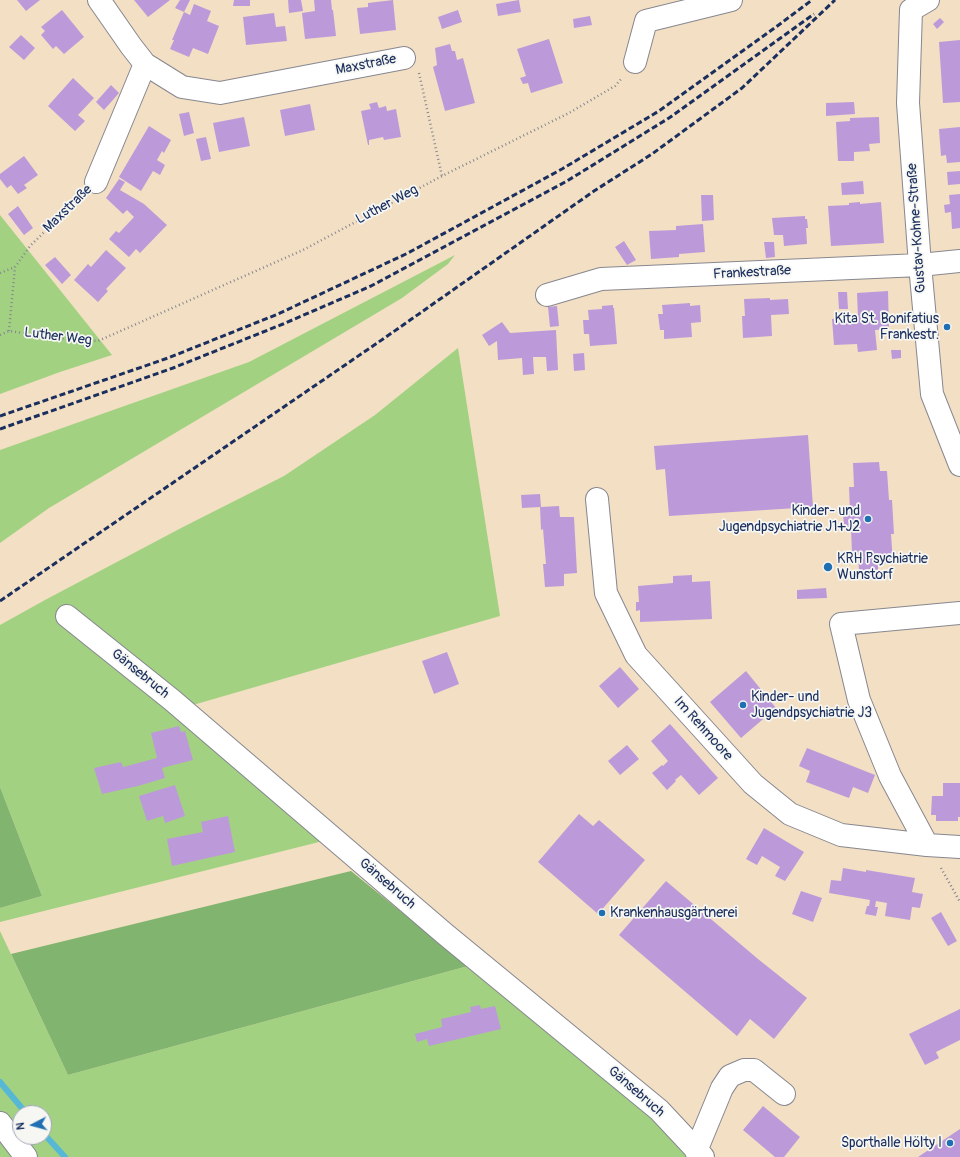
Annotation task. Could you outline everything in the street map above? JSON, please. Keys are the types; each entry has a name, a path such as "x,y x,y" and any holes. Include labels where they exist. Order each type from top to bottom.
{"street":[{"name":"Maxstraße","path":"99,0 145,64 182,87 220,93 404,58"},
{"path":"635,62 646,21 731,0"},
{"name":"Gustav-Kohne-Straße","path":"920,5 908,103 920,265 932,394 955,443 960,465"},
{"name":"Maxstraße","path":"96,182 145,64"},
{"name":"Frankestraße","path":"547,295 601,279 920,265 960,261"},
{"name":"Im Rehmoore","path":"597,499 599,536 606,593 636,655 753,784 790,814 841,835 927,845 960,847"},
{"path":"927,845 890,776 862,707 841,624 960,613"},
{"name":"Gänsebruch","path":"67,616 172,700 445,934 659,1110 699,1154"},
{"path":"699,1154 722,1088 730,1076 744,1070 754,1070 784,1094"},
{"path":"0,1123 26,1157"}],"path":[{"path":"404,58 418,66 442,176"},
{"name":"Luther Weg","path":"0,335 9,331 67,339 98,341 303,250 442,176 569,113 615,86 635,62"},
{"name":"Maxstraße","path":"15,267 30,246 96,182"},
{"path":"0,273 15,267 9,331"},
{"path":"927,845 952,885 960,902"}],"green space":[{"path":"0,215 112,355 0,394"},
{"path":"455,255 448,264 402,298 49,508 0,543 0,450 249,362"},
{"path":"458,348 500,616 193,705 323,841 0,922 0,908 42,896 0,787 0,625 183,527 284,476 375,415"},
{"path":"0,787 42,896 0,908"},
{"path":"351,871 468,966 68,1075 11,954"},
{"path":"0,931 68,1075 468,966 653,1116 690,1157 0,1157"}],"building":[{"path":"17,0 40,0 26,11"},
{"path":"134,0 170,0 148,17"},
{"path":"180,0 190,0 184,12 175,8"},
{"path":"234,0 250,0 250,6 233,6"},
{"path":"288,0 301,0 303,11 289,13"},
{"path":"314,0 331,0 336,36 305,39 302,13 315,11"},
{"path":"393,0 396,30 360,34 357,8 368,7 368,3"},
{"path":"519,0 521,12 498,16 496,4"},
{"path":"194,4 211,11 207,21 219,26 208,54 193,48 189,57 170,49 174,40 172,40 184,12 190,15"},
{"path":"62,10 84,37 64,54 56,46 53,49 41,35 45,31 41,27"},
{"path":"458,10 462,22 442,29 438,17"},
{"path":"274,13 276,27 285,26 287,41 246,45 243,17"},
{"path":"590,16 592,25 574,28 573,19"},
{"path":"940,18 944,22 937,29 933,24"},
{"path":"21,35 35,48 24,60 9,47"},
{"path":"549,39 563,83 531,93 528,83 523,84 520,78 526,76 517,49"},
{"path":"960,40 960,102 943,103 939,42"},
{"path":"450,44 452,51 455,51 457,60 463,58 475,103 445,111 433,67 437,65 435,48"},
{"path":"73,78 94,98 78,115 85,121 75,131 48,106"},
{"path":"111,85 119,93 104,110 96,102"},
{"path":"377,102 379,108 386,106 387,111 396,109 401,137 384,140 383,137 369,140 368,145 361,111 371,109 369,104"},
{"path":"854,102 855,114 826,116 826,103"},
{"path":"310,104 315,130 285,136 280,110"},
{"path":"189,112 194,133 184,136 179,114"},
{"path":"244,117 250,146 219,152 213,123"},
{"path":"879,117 880,143 869,144 870,151 854,152 854,161 838,161 836,122 850,121 850,118"},
{"path":"149,126 171,140 164,153 162,151 157,160 165,165 160,175 153,171 141,191 119,177"},
{"path":"960,127 960,162 947,163 946,155 941,156 939,129"},
{"path":"206,137 211,159 201,161 196,139"},
{"path":"24,156 38,175 24,185 27,188 18,194 11,185 7,188 0,179 0,174"},
{"path":"960,171 960,184 948,185 947,172"},
{"path":"119,179 125,182 120,190 144,204 167,225 140,253 136,249 129,257 109,239 116,231 119,233 134,217 127,210 123,214 106,198"},
{"path":"863,181 864,194 842,195 841,183"},
{"path":"960,194 960,228 952,229 951,212 945,213 944,205 950,204 949,195"},
{"path":"701,195 713,195 714,220 702,221"},
{"path":"860,202 860,204 881,202 884,243 831,246 828,206 849,205 849,203"},
{"path":"18,206 33,228 24,235 8,214"},
{"path":"805,216 805,219 807,219 808,228 806,228 807,244 784,246 783,235 774,235 772,218"},
{"path":"703,224 705,252 679,254 679,257 651,259 649,231 676,230 676,226"},
{"path":"624,241 636,260 627,265 615,247"},
{"path":"764,242 774,242 775,257 766,258"},
{"path":"106,250 126,268 106,289 108,291 98,302 74,280 88,264 91,267"},
{"path":"55,257 71,275 62,284 45,265"},
{"path":"888,291 889,329 875,330 877,350 858,352 857,344 834,345 832,319 858,317 857,293"},
{"path":"838,292 847,292 848,309 839,309"},
{"path":"770,298 770,300 788,299 789,314 771,315 772,336 743,338 742,316 745,316 744,299"},
{"path":"690,303 690,306 700,305 701,322 691,323 692,337 664,339 664,330 660,330 658,314 663,314 662,305"},
{"path":"613,305 617,344 590,346 589,334 584,334 583,320 589,320 588,310 602,309 602,306"},
{"path":"557,306 559,326 550,327 548,307"},
{"path":"502,322 510,333 556,330 558,370 547,371 546,357 533,357 534,374 523,375 522,358 498,360 497,341 489,346 482,335"},
{"path":"891,350 901,350 901,358 892,359"},
{"path":"584,353 585,370 574,371 573,354"},
{"path":"808,435 813,507 669,516 665,469 656,470 654,446"},
{"name":"Kinder- und Jugendpsychiatrie J1+J2","path":"879,462 880,471 887,471 889,500 892,500 894,534 891,534 893,563 878,564 878,570 859,571 858,553 852,553 851,527 844,527 843,512 850,511 849,487 854,487 853,463"},
{"path":"540,494 541,507 559,506 560,517 574,517 577,573 564,574 564,586 545,587 543,564 546,564 543,529 541,530 540,507 522,508 521,495"},
{"path":"692,575 692,582 710,581 712,619 640,622 640,610 636,611 636,602 639,602 638,586 673,583 673,576"},
{"path":"826,588 827,598 797,599 797,590"},
{"path":"447,652 459,684 434,694 422,661"},
{"path":"620,667 639,689 618,708 599,686"},
{"name":"Kinder- und Jugendpsychiatrie J3","path":"746,671 776,708 741,738 710,702"},
{"path":"670,724 718,778 699,795 681,775 667,790 652,773 668,761 651,741"},
{"path":"179,726 181,732 185,731 193,760 162,768 165,778 102,794 94,768 121,762 123,767 157,758 151,733"},
{"path":"627,745 639,759 620,775 608,761"},
{"path":"807,748 875,775 868,793 853,787 849,798 806,782 810,771 799,766"},
{"path":"943,783 960,783 960,817 958,817 958,821 936,821 936,815 931,815 932,796 943,796"},
{"path":"175,785 185,816 165,823 163,816 147,821 139,796"},
{"path":"579,814 593,826 599,820 645,860 598,914 538,862"},
{"path":"228,816 235,852 172,866 167,839 203,832 201,822"},
{"path":"764,828 804,852 785,881 775,876 780,867 762,856 757,865 746,859"},
{"path":"843,868 915,878 912,892 923,894 920,908 912,907 910,920 885,916 887,903 876,901 875,907 878,907 876,916 865,914 870,900 829,893 831,880 841,881"},
{"path":"666,881 758,959 807,998 774,1039 750,1019 737,1036 619,935"},
{"path":"801,891 822,898 813,922 792,914"},
{"path":"941,912 957,941 948,946 931,918"},
{"path":"480,1005 481,1009 495,1006 501,1029 429,1046 427,1039 417,1042 415,1034 442,1027 441,1019 471,1012 470,1007"},
{"path":"960,1009 960,1040 936,1052 939,1058 925,1065 909,1034"},
{"path":"763,1106 800,1137 784,1157 775,1157 743,1130"},
{"name":"Sporthalle Hölty I","path":"960,1129 960,1157 918,1157"}],"waterway":[{"path":"0,1082 19,1105"},
{"path":"52,1143 65,1157"}],"railway":[{"path":"0,416 168,358 278,314 408,253 562,169 659,111 812,0"},
{"path":"0,601 386,337 594,191 652,154 742,88 835,0"},
{"path":"0,429 173,368 283,324 371,286 567,181 669,118 814,14"}],"place":[{"name":"Kita St. Bonifatius Frankestr.","path":"947,327"},
{"name":"Kinder- und Jugendpsychiatrie J1+J2","path":"868,519"},
{"name":"KRH Psychiatrie Wunstorf","path":"828,567"},
{"name":"Kinder- und Jugendpsychiatrie J3","path":"743,705"},
{"name":"Krankenhausgärtnerei","path":"602,913"},
{"name":"Sporthalle Hölty I","path":"950,1143"}]}
